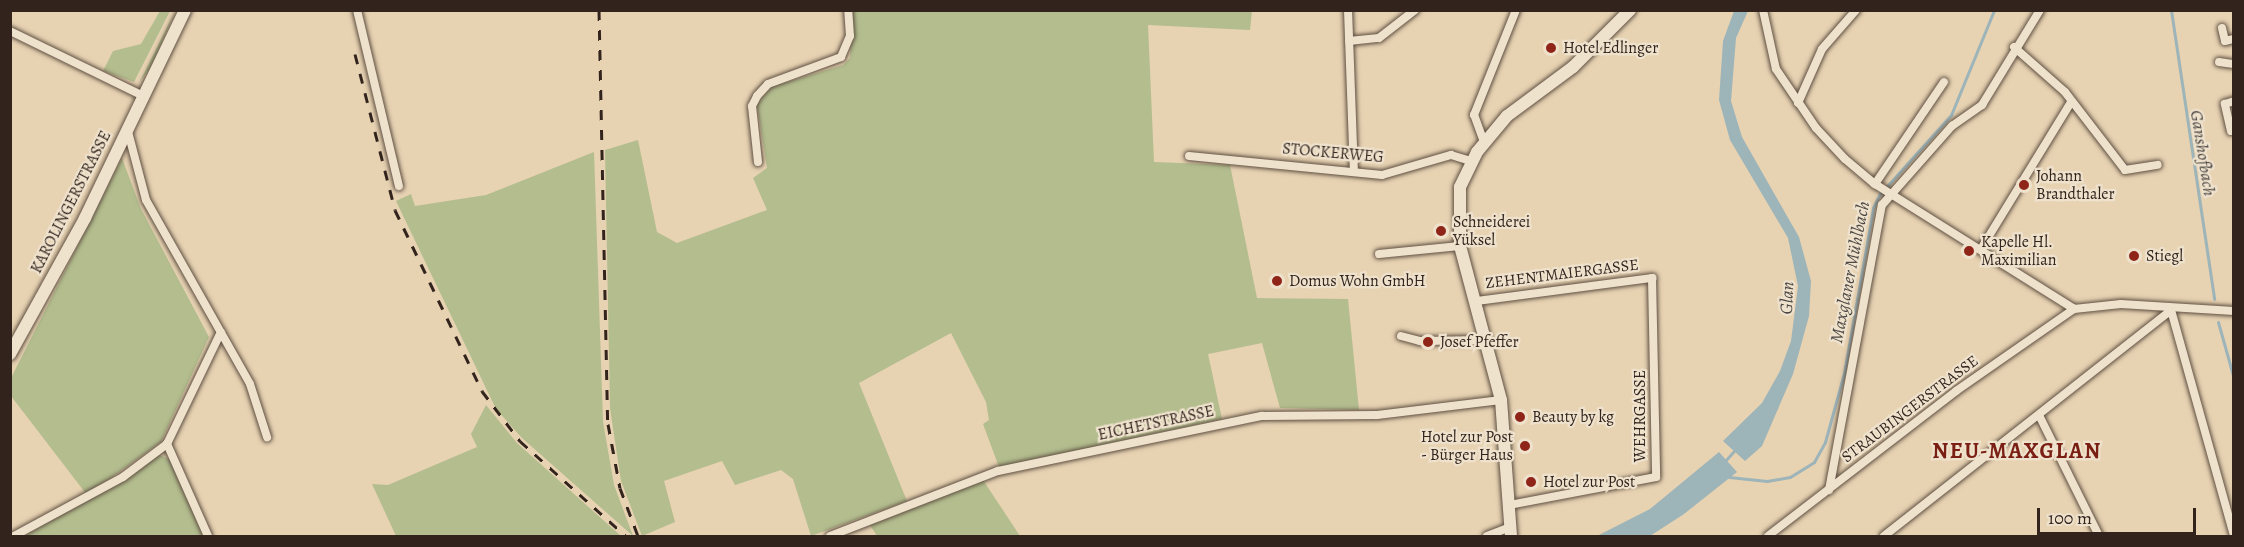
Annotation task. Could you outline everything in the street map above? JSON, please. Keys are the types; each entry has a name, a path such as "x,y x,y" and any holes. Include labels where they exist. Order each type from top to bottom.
{"street":[{"name":"KAROLINGERSTRASSE","path":"10,354 127,128 185,10"},
{"path":"357,10 399,186"},
{"path":"758,162 752,106 757,96 768,84 841,57 850,36 848,10"},
{"path":"1348,10 1354,172"},
{"path":"1349,41 1379,38 1415,10"},
{"path":"1484,142 1474,115 1516,10"},
{"path":"1488,537 1511,532 1501,400 1489,340 1460,246 1460,188 1471,161 1484,142 1630,10"},
{"path":"1763,10 1770,57 1798,103 1816,128 1883,189 2074,309 2111,304 2172,310 2234,311"},
{"path":"1798,103 1822,49 1856,10"},
{"path":"1883,189 1952,126 1982,105 2014,46 2040,10"},
{"path":"2222,28 2225,41 2234,39"},
{"path":"10,31 143,96"},
{"path":"2014,46 2071,102 2117,162 2126,170 2158,165"},
{"path":"2219,62 2234,64"},
{"path":"1828,490 1883,189 1944,82"},
{"path":"2231,131 2225,104 2234,101"},
{"path":"1981,249 2071,102"},
{"name":"KAROLINGERSTRASSE","path":"127,128 146,200 250,384 267,437"},
{"name":"STOCKERWEG","path":"1189,156 1354,172 1395,173 1451,155 1471,161"},
{"path":"1379,254 1460,246"},
{"name":"ZEHENTMAIERGASSE","path":"1477,301 1652,278"},
{"name":"WEHRGASSE","path":"1509,506 1656,477 1652,278"},
{"name":"STRAUBINGERSTRASSE","path":"1768,537 1956,391 2074,309"},
{"path":"1886,536 2172,310"},
{"path":"2172,310 2234,535"},
{"path":"14,537 108,486 167,444 221,332"},
{"path":"1401,336 1420,341 1489,340"},
{"name":"EICHETSTRASSE","path":"830,537 998,471 1262,416 1377,415 1501,400"},
{"path":"2039,415 2099,537"},
{"path":"167,444 208,537"}],"green space":[{"path":"160,11 170,11 134,82 103,71 113,51 141,44"},
{"path":"175,11 152,66 140,81"},
{"path":"852,11 1252,11 1250,30 1148,25 1154,162 1230,165 1257,298 1348,299 1359,410 1280,408 1262,343 1208,354 1222,419 999,467 983,424 989,420 986,402 951,333 859,383 907,501 811,536 793,479 781,470 735,485 722,461 664,481 675,522 642,536 621,481 610,408 605,150 638,140 657,232 677,243 767,210 753,178 767,168 757,105 771,87 843,65 850,58"},
{"path":"594,152 603,422 614,485 633,536 522,438 496,409 396,201 411,194 415,206 486,195"},
{"path":"122,158 141,209 209,337 161,442 87,495 11,396 10,380"},
{"path":"486,405 517,443 621,536 396,536 372,484 388,485 477,447 471,434"},
{"path":"160,455 171,460 203,536 25,536"},
{"path":"983,480 1020,536 877,536 868,522"}],"water":[{"path":"1734,11 1748,11 1736,38 1731,101 1742,137 1799,237 1811,281 1809,316 1793,374 1762,446 1745,461 1723,441 1762,403 1780,371 1791,341 1798,286 1788,238 1730,140 1719,100 1723,41"},
{"path":"1719,452 1737,472 1684,514 1650,536 1597,536 1650,509"}],"waterway":[{"name":"Maxglaner Mühlbach","path":"1729,477 1767,481 1790,477 1814,462 1825,442 1844,373 1873,208 1879,195 1951,115 1994,10"},
{"name":"Ganshofbach","path":"2171,10 2214,299"},
{"name":"Ganshofbach","path":"2218,322 2234,379"},
{"name":"Glan","path":"1725,461 1735,450"}],"railway":[{"path":"599,10 608,424 620,488 638,536"},
{"path":"355,54 395,210 482,391 520,441 626,536"}],"place":[{"name":"Hotel Edlinger","path":"1551,48"},
{"name":"Johann Brandthaler","path":"2024,185"},
{"name":"Schneiderei Yüksel","path":"1441,231"},
{"name":"Kapelle Hl. Maximilian","path":"1969,251"},
{"name":"Stiegl","path":"2134,256"},
{"name":"Domus Wohn GmbH","path":"1277,281"},
{"name":"Josef Pfeffer","path":"1428,342"},
{"name":"Beauty by kg","path":"1520,417"},
{"name":"Hotel zur Post - Bürger Haus","path":"1525,446"},
{"name":"Hotel zur Post","path":"1531,482"}],"district":[{"name":"NEU-MAXGLAN","path":"2017,452"}]}
